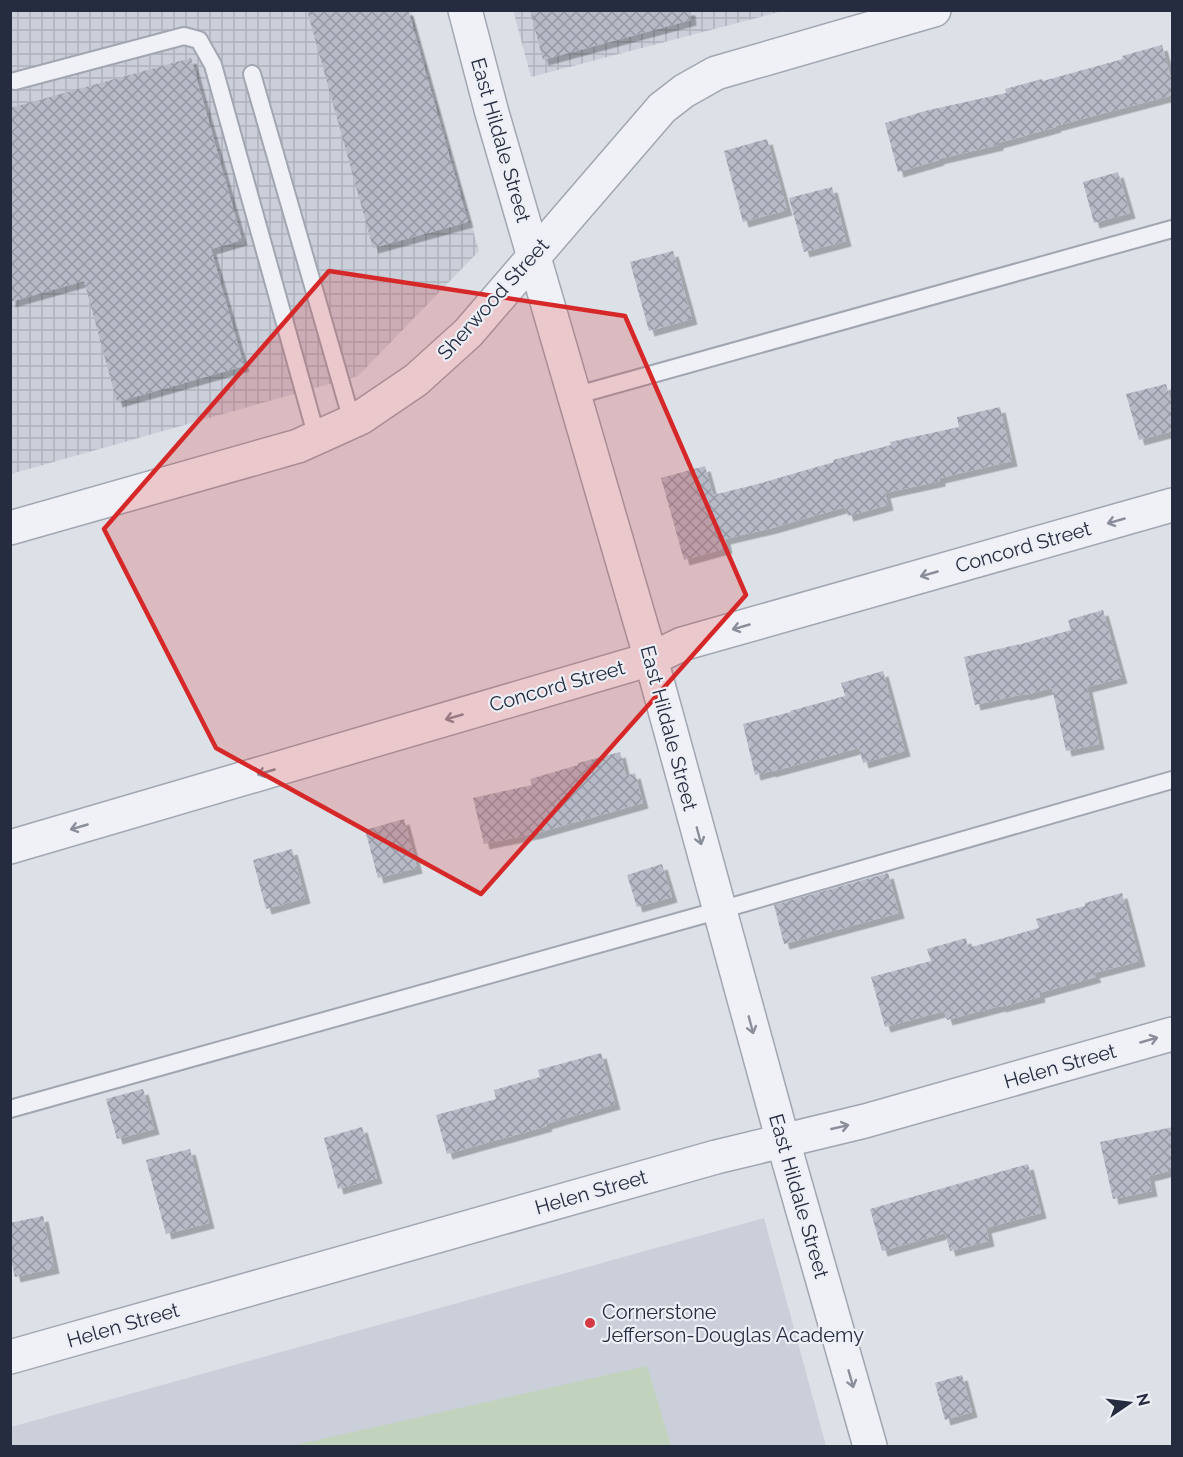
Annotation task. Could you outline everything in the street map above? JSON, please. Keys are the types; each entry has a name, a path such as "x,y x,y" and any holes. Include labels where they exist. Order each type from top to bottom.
{"street":[{"name":"East Hildale Street","path":"465,10 492,113 651,658 783,1141 870,1446"},
{"name":"Sherwood Street","path":"10,528 298,446 360,418 416,380 468,333 662,108 684,91 716,73 934,10"},
{"name":"Concord Street","path":"10,847 651,658 682,644 1173,505"},
{"name":"Helen Street","path":"10,1357 716,1157 865,1121 1173,1034"}],"lane":[{"path":"15,81 184,36 199,40 213,65 317,438"},
{"path":"252,74 352,422"},
{"path":"574,396 1173,229"},
{"path":"10,1109 1173,780"}],"highlighted area":[{"path":"329,271 625,316 746,595 481,894 216,748 104,529"}],"shaded area":[{"path":"513,10 783,11 531,77"},
{"path":"11,11 411,11 479,251 358,376 11,474"},
{"name":"Cornerstone Jefferson-Douglas Academy","path":"764,1218 826,1446 11,1446 11,1427"}],"green space":[{"path":"647,1366 671,1446 291,1446"}],"building":[{"path":"307,10 408,10 468,222 373,248"},
{"path":"530,10 690,10 691,20 543,60"},
{"path":"1162,45 1173,86 1173,95 1055,126 998,143 998,145 938,159 898,172 885,123 925,111 1006,93 1005,89 1123,59 1122,56"},
{"path":"191,58 242,240 211,249 244,366 117,402 84,281 10,302 10,108"},
{"path":"767,139 787,210 743,222 724,151"},
{"path":"1118,172 1130,213 1094,223 1083,182"},
{"path":"832,187 846,241 804,252 789,198"},
{"path":"673,251 692,319 649,331 630,262"},
{"path":"1166,384 1173,410 1173,431 1139,440 1126,394"},
{"path":"1000,407 1012,461 940,478 940,481 885,493 888,505 848,516 845,507 725,539 727,548 684,560 661,478 705,466 713,495 891,445 890,442 959,427 957,417"},
{"path":"1103,610 1122,678 1087,687 1099,744 1066,751 1052,688 975,705 964,657 1071,630 1068,620"},
{"path":"883,671 905,751 863,763 859,748 755,775 743,724 845,696 841,683"},
{"path":"620,752 626,776 635,773 643,803 537,833 484,844 473,798 532,785 530,779"},
{"path":"404,819 417,868 378,878 365,830"},
{"path":"292,849 305,898 266,909 253,860"},
{"path":"662,864 672,897 637,907 627,875"},
{"path":"888,873 899,913 784,944 774,905"},
{"path":"1122,893 1140,961 1094,973 1096,977 1039,993 1040,997 947,1020 944,1011 885,1027 871,977 931,961 927,949 966,938 968,948 1039,928 1036,919"},
{"path":"601,1053 615,1104 447,1154 436,1115 496,1099 494,1090 540,1077 538,1070"},
{"path":"143,1089 154,1129 117,1139 106,1099"},
{"path":"362,1127 377,1178 338,1189 324,1138"},
{"path":"1173,1127 1173,1170 1149,1176 1152,1191 1113,1199 1100,1142"},
{"path":"190,1149 209,1223 166,1234 146,1160"},
{"path":"1028,1164 1041,1213 986,1228 989,1241 950,1251 945,1233 882,1251 870,1209"},
{"path":"43,1216 54,1268 15,1277 10,1255 10,1223"},
{"path":"962,1375 972,1412 945,1420 935,1383"}],"place":[{"name":"Cornerstone Jefferson-Douglas Academy","path":"590,1323"}]}
